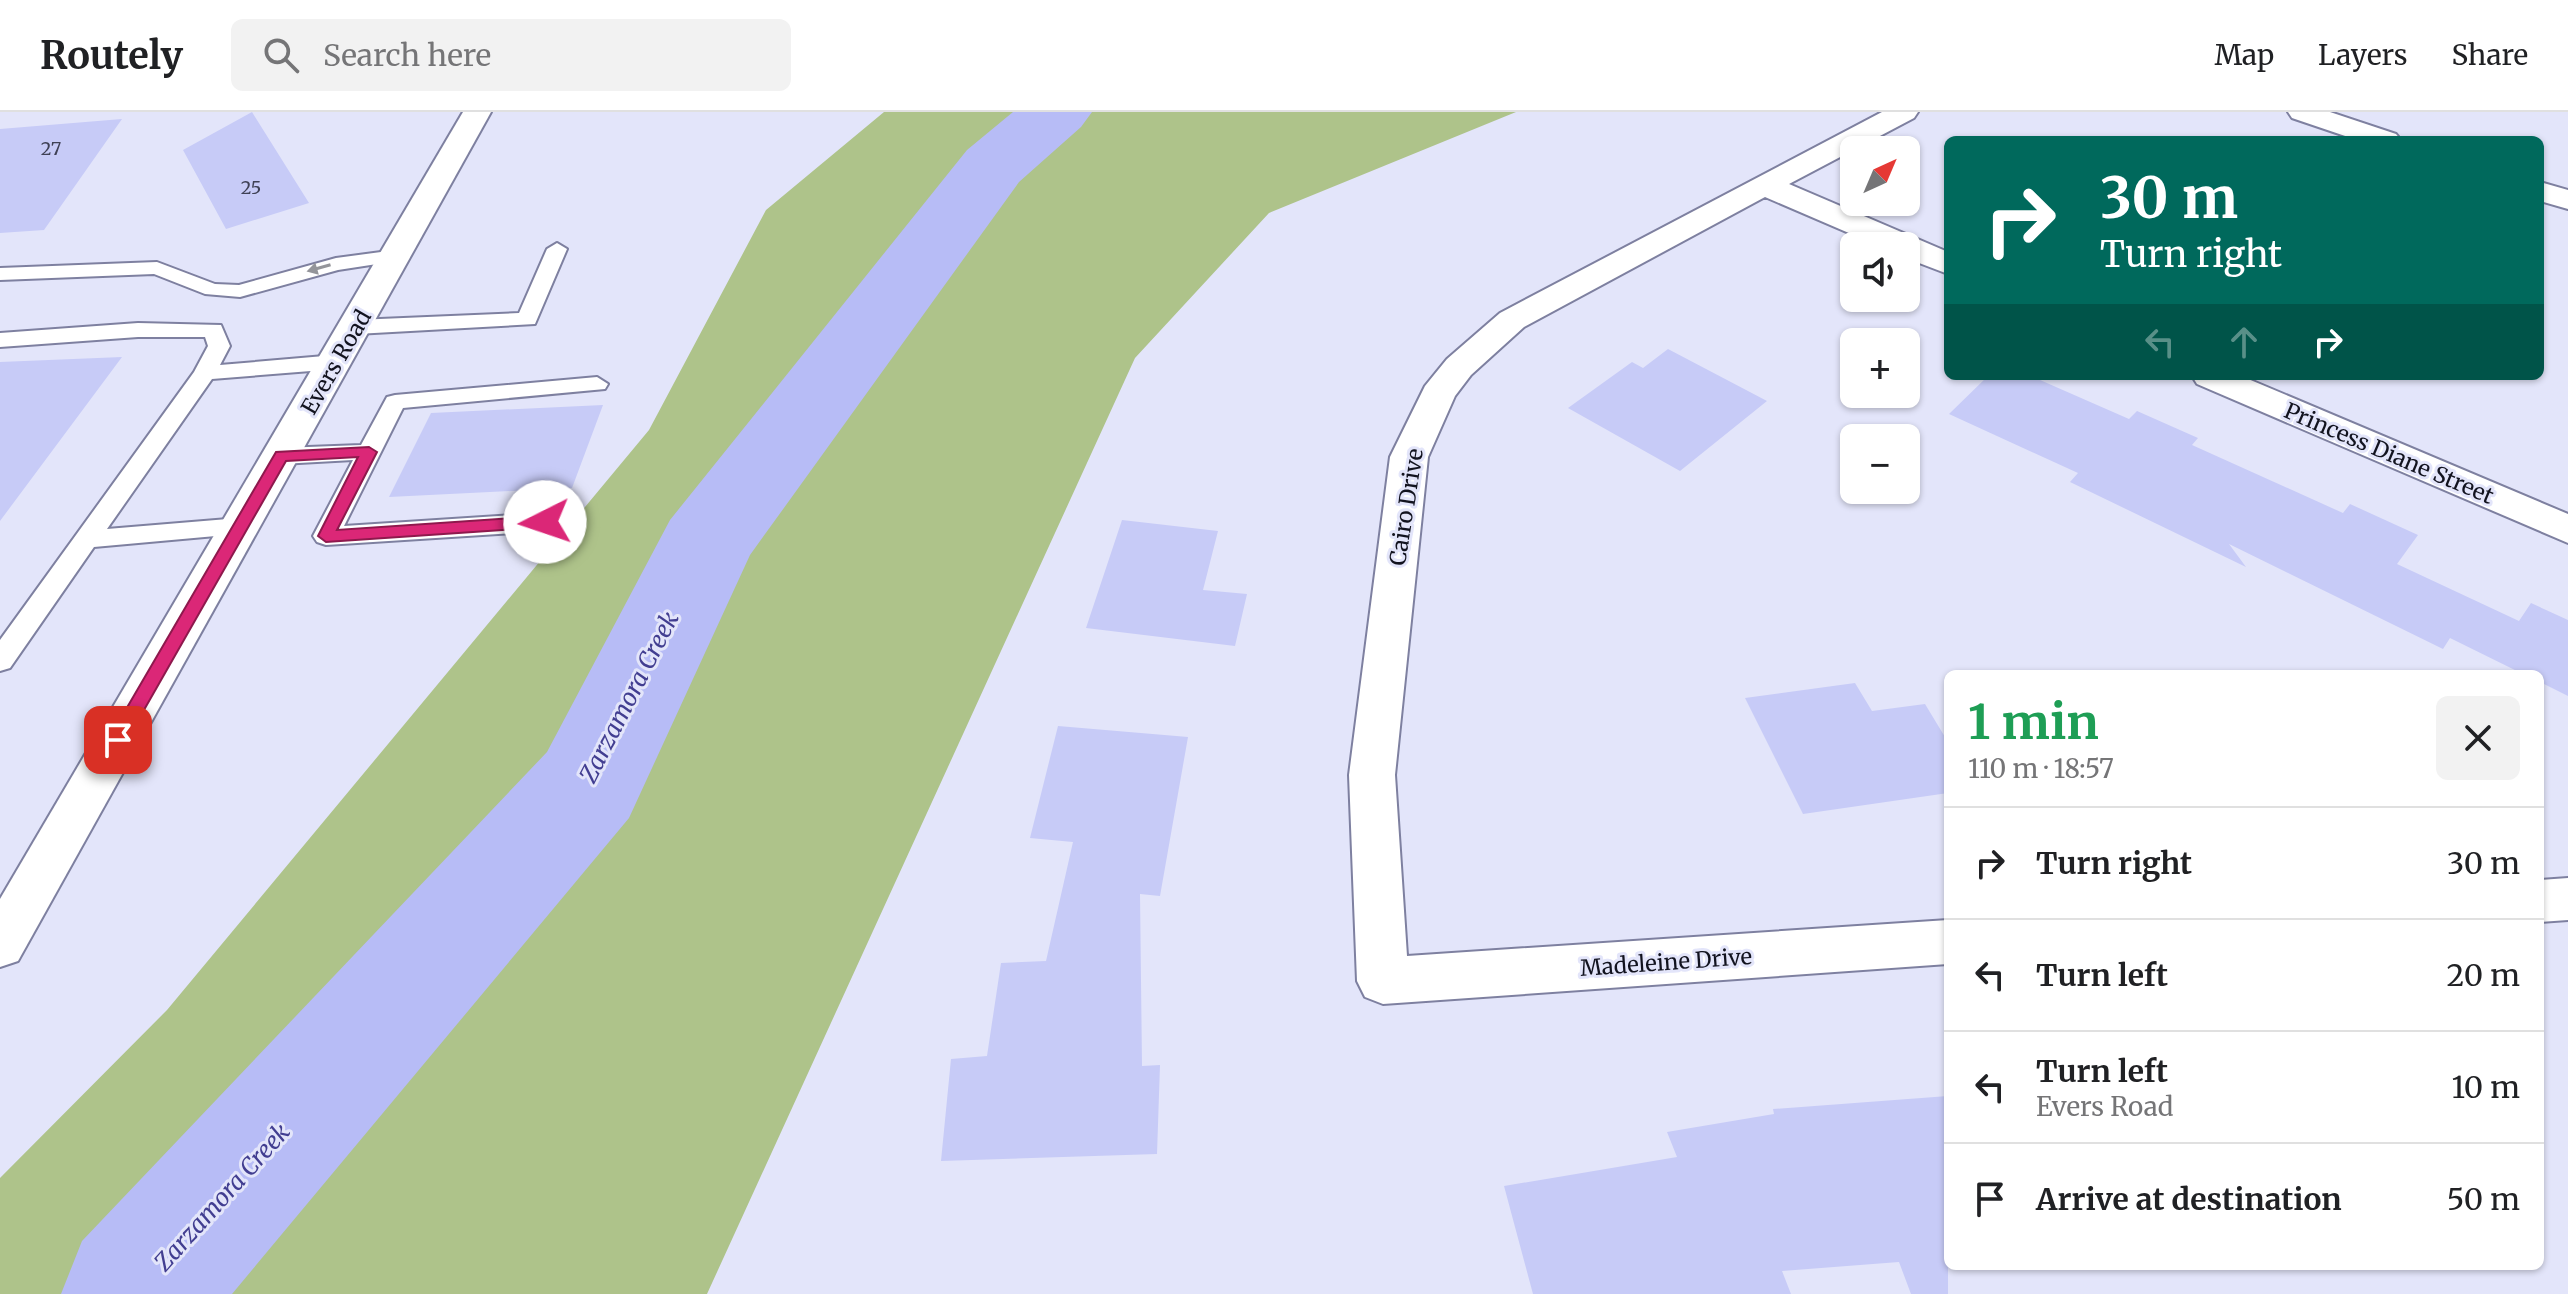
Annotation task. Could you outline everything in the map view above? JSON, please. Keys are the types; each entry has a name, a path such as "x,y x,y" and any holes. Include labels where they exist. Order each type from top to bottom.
{"street":[{"name":"Evers Road","path":"0,945 13,901 240,527 477,112"},
{"name":"Cairo Drive","path":"1383,981 1372,775 1409,457 1422,424 1459,367 1512,320 1904,112"},
{"path":"2302,112 2374,136"},
{"path":"1764,185 1944,262"},
{"path":"2544,192 2568,200"},
{"name":"Princess Diane Street","path":"2219,380 2568,529"},
{"path":"2544,901 2568,899"},
{"name":"Madeleine Drive","path":"1383,981 1944,942"}],"lane":[{"path":"356,327 527,319 557,249"},
{"path":"0,274 157,268 212,290 240,291 336,264 396,256"},
{"path":"0,340 138,330 213,330 219,346 205,373 0,661"},
{"path":"205,373 336,362"},
{"path":"545,522 326,536 395,402 597,384"},
{"path":"281,456 369,452"},
{"path":"86,539 240,527"}],"green space":[{"path":"884,112 1516,112 1269,213 1135,358 707,1294 0,1294 0,1178 167,1010 649,430 766,210"}],"building":[{"path":"252,112 309,203 226,229 183,150"},
{"path":"122,119 44,230 0,233 0,129"},
{"path":"1668,349 1767,401 1680,471 1568,408 1632,362 1643,368"},
{"path":"122,357 0,521 0,362"},
{"path":"1984,380 2040,380 2129,419 2137,411 2198,438 2192,445 2343,513 2350,504 2418,535 2397,564 2519,621 2531,603 2568,620 2568,696 2544,684 2544,670 2515,670 2450,638 2443,649 2229,544 2246,567 2070,482 2078,473 1949,414"},
{"path":"603,405 572,488 389,497 431,413"},
{"path":"1122,520 1218,531 1203,590 1247,594 1235,646 1086,628"},
{"path":"1855,683 1872,711 1925,704 1944,735 1944,794 1803,814 1745,698"},
{"path":"1058,726 1188,737 1160,896 1140,894 1142,1066 1160,1065 1157,1154 941,1161 951,1059 987,1056 1001,963 1046,961 1073,842 1030,838"},
{"path":"1944,1096 1944,1270 1948,1270 1948,1294 1911,1294 1899,1262 1782,1271 1791,1294 1533,1294 1504,1186 1677,1157 1667,1132 1774,1114 1773,1109"}],"waterway":[{"name":"Zarzamora Creek","path":"135,1294 588,785 705,544 993,166 1056,112"}],"route":[{"path":"118,740 281,456 369,452 326,536 545,522"}]}
